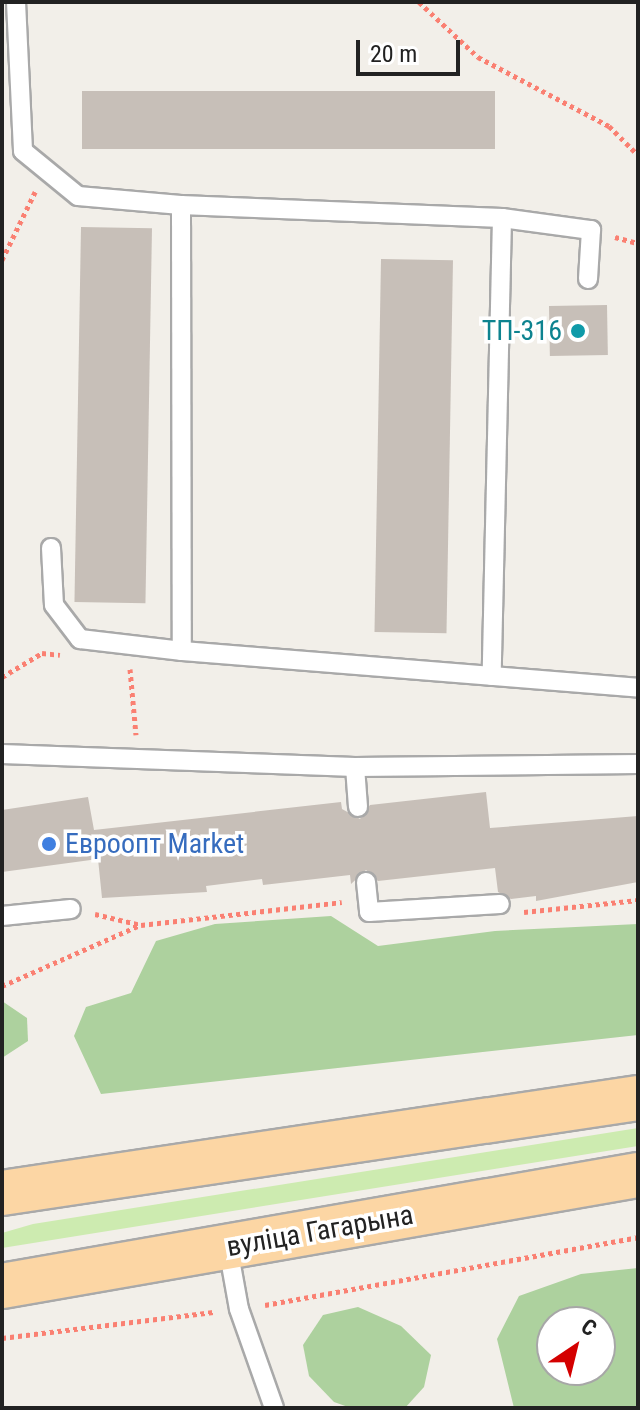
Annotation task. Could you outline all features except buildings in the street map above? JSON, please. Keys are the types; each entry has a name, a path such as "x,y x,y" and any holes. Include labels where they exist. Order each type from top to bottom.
{"main road":[{"path":"2,1193 638,1098"},
{"name":"вуліца Гагарына","path":"2,1286 638,1175"}],"lane":[{"path":"16,2 23,151 78,196 181,205 502,218 591,230 588,279"},
{"path":"181,205 182,651"},
{"path":"492,676 502,218"},
{"path":"51,548 54,605 80,639 128,648 638,688"},
{"path":"2,754 355,767 638,764"},
{"path":"355,767 358,807"},
{"path":"366,882 369,912 500,904"},
{"path":"2,916 71,909"},
{"path":"228,1248 239,1309 274,1408"}],"path":[{"path":"419,2 478,57 609,126 638,155"},
{"path":"2,260 46,169"},
{"path":"128,648 136,734"},
{"path":"500,904 527,913 638,900"},
{"path":"2,986 141,925 341,901 369,912"},
{"path":"71,909 141,925"},
{"path":"2,1338 239,1309 638,1237"}],"green space":[{"path":"331,916 378,946 495,931 638,924 638,1035 101,1094 74,1036 86,1007 131,993 156,941 215,924"},
{"path":"2,1001 27,1018 28,1041 2,1058"},
{"path":"638,1128 638,1146 2,1248 2,1233 33,1224"},
{"path":"638,1268 638,1408 514,1408 497,1339 519,1296 581,1274"},
{"path":"358,1307 401,1326 431,1355 424,1387 405,1408 351,1408 334,1402 309,1376 303,1345 323,1315"}],"place":[{"name":"ТП-316","path":"578,331"},
{"name":"Евроопт Market","path":"49,844"}]}
